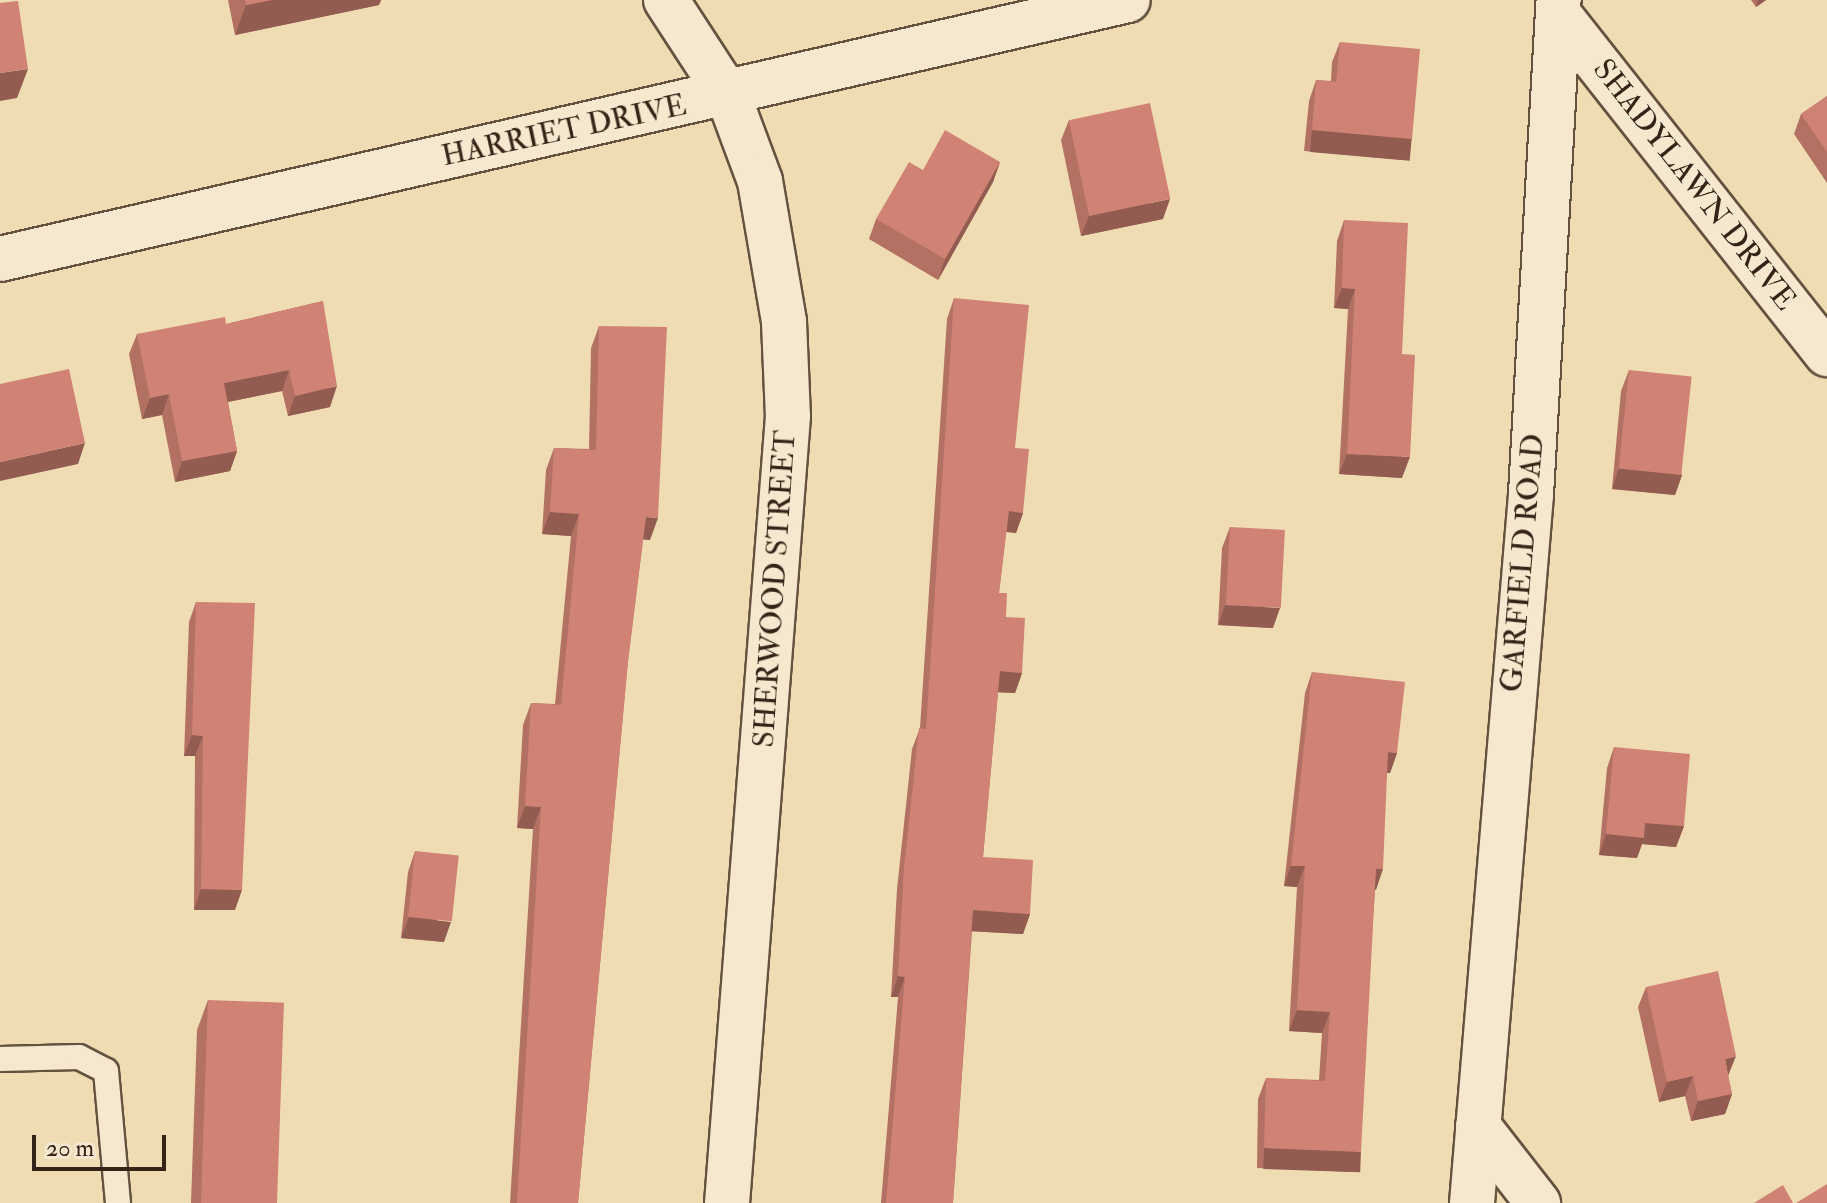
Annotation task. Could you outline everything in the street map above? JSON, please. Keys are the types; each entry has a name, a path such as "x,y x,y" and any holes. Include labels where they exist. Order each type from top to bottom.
{"street":[{"name":"SHERWOOD STREET","path":"666,0 728,95 760,181 776,264 788,416 727,1203"},
{"name":"HARRIET DRIVE","path":"0,259 728,95 1128,0"},
{"name":"SHADYLAWN DRIVE","path":"1559,8 1827,354"},
{"name":"GARFIELD ROAD","path":"1472,1203 1531,494 1559,8"},
{"path":"1478,1126 1538,1203"}],"lane":[{"path":"0,1059 79,1057 106,1071 118,1203"}],"building":[{"path":"245,0 272,0 246,5"},
{"path":"18,1 28,69 0,73 0,3"},
{"path":"1340,42 1420,49 1412,139 1312,130 1316,80 1336,82"},
{"path":"1827,96 1827,152 1801,114"},
{"path":"1150,103 1170,199 1089,216 1069,120"},
{"path":"945,130 1000,162 945,259 876,219 909,162 923,170"},
{"path":"1344,220 1408,223 1402,354 1415,355 1410,457 1347,454 1355,289 1342,288"},
{"path":"954,298 1029,305 1015,448 1029,449 1023,513 1009,511 999,593 1007,593 1006,617 1025,618 1022,673 1000,671 983,857 1033,860 1030,914 973,910 953,1203 886,1203 905,977 898,976 904,868 919,728 926,729"},
{"path":"323,301 337,386 295,396 289,370 224,383 237,451 182,461 169,394 150,398 137,334 225,317 226,324"},
{"path":"599,326 667,327 658,518 646,517 628,661 578,1203 517,1203 541,807 525,806 531,703 561,705 579,514 550,512 554,448 596,450"},
{"path":"69,369 85,443 0,462 0,384"},
{"path":"1629,370 1692,377 1681,475 1619,468"},
{"path":"1230,527 1285,530 1281,608 1226,605"},
{"path":"196,602 255,603 242,890 201,889 203,736 192,735"},
{"path":"1312,672 1405,682 1397,753 1388,752 1383,869 1376,869 1361,1152 1264,1148 1266,1078 1325,1081 1330,1012 1297,1010 1305,866 1291,866"},
{"path":"1614,747 1690,754 1684,826 1645,823 1644,838 1606,834"},
{"path":"415,851 459,856 452,921 408,917"},
{"path":"1718,971 1736,1056 1725,1059 1732,1094 1698,1101 1693,1076 1667,1082 1646,987"},
{"path":"208,1000 284,1003 277,1203 201,1203"},
{"path":"1827,1184 1827,1203 1796,1203"},
{"path":"1783,1185 1793,1203 1754,1203"}]}
